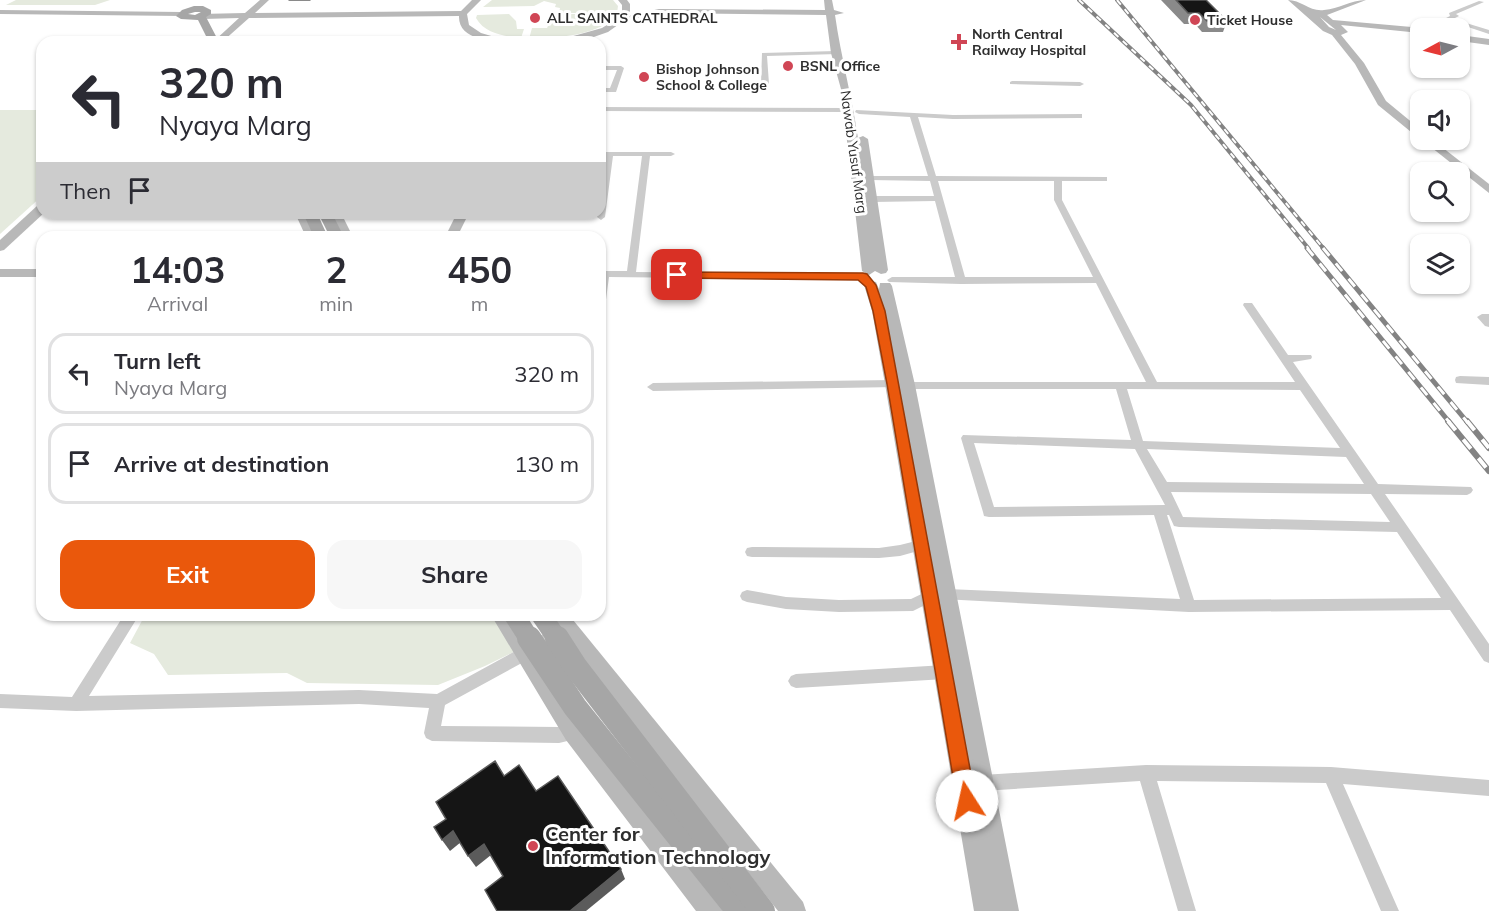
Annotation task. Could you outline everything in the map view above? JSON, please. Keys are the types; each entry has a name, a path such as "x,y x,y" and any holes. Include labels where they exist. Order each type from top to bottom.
{"main road":[{"path":"185,0 212,36"},
{"path":"192,0 202,36"},
{"path":"223,36 265,0"},
{"path":"0,12 463,13 477,0"},
{"name":"Nawab Yusuf Marg","path":"828,0 836,13 856,90 873,199 877,278"},
{"name":"Nawab Yusuf Marg","path":"837,0 836,53 846,89 847,110 861,198 900,385 938,596 982,783 1007,911"},
{"path":"1292,0 1340,32 1372,28 1410,30"},
{"path":"1301,0 1315,14 1332,22 1410,30"},
{"path":"1315,14 1350,0"},
{"path":"1315,14 1362,0"},
{"path":"623,1 635,8 659,11 836,13"},
{"path":"620,20 626,12 623,1"},
{"path":"584,36 594,34 620,20 659,11"},
{"path":"463,13 463,22 472,32 484,36"},
{"path":"1332,22 1382,103 1410,120"},
{"path":"1470,37 1489,40"},
{"path":"1400,113 1410,124"},
{"path":"1439,150 1489,190"},
{"path":"1449,150 1489,180"},
{"path":"0,248 36,214"},
{"path":"0,273 36,273"},
{"name":"Nawab Yusuf Marg","path":"900,385 920,545 938,596 945,672 986,911"},
{"path":"505,621 574,733 711,911"},
{"path":"518,621 575,706 738,911"},
{"path":"545,621 575,666 763,911"},
{"path":"561,621 794,911"}],"street":[{"path":"1481,2 1451,14 1489,25"},
{"path":"1456,16 1447,19 1489,32"},
{"path":"765,84 765,54 836,53"},
{"path":"606,68 621,68 613,90 606,90"},
{"path":"1012,83 1080,84"},
{"path":"606,109 847,110"},
{"path":"859,112 953,117 1078,116"},
{"path":"913,114 933,177 961,281"},
{"path":"606,154 671,154"},
{"path":"631,274 646,154"},
{"path":"870,178 1104,178"},
{"path":"1058,178 1058,200 1154,387"},
{"path":"873,199 939,198"},
{"path":"606,274 961,281 1099,280"},
{"path":"1248,305 1489,656"},
{"path":"1489,317 1482,317 1489,324"},
{"path":"1285,358 1307,357"},
{"path":"1460,380 1489,381"},
{"path":"653,387 1304,386"},
{"path":"1121,387 1138,444 1163,487 1166,510 1189,606"},
{"path":"1350,453 967,438 989,512 1166,510 1179,522 1401,527"},
{"path":"1163,487 1376,491 1467,490"},
{"path":"752,552 862,554 903,552 920,545"},
{"path":"747,596 786,603 839,606 913,605 938,596 1189,606 1455,604"},
{"path":"76,704 128,621"},
{"path":"0,700 76,704 359,697 438,701 525,653 561,621"},
{"path":"796,681 945,672"},
{"path":"438,701 432,733 559,735 574,733 634,713"},
{"path":"1146,773 1187,911"},
{"path":"982,783 1146,773 1331,775 1489,788"},
{"path":"1331,775 1390,911"}],"shaded area":[{"path":"16,0 110,0 95,5 6,5"},
{"path":"492,0 613,0 618,6 617,13 559,13 560,8 555,7 556,4 544,1 534,6 483,7"},
{"path":"509,14 516,21 517,29 524,29 522,36 508,36 490,31 484,28 476,18 477,15"},
{"path":"616,14 600,27 589,31 563,36 530,36 532,28 547,28 553,15"},
{"path":"0,110 36,110 36,201 0,234"},
{"path":"142,621 513,621 528,645 438,685 307,683 287,673 168,675 154,654 130,643"}],"building":[{"path":"1176,0 1206,0 1227,21 1207,21 1199,13 1188,13"},
{"name":"Center for Information Technology","path":"495,761 504,776 519,765 536,791 558,776 621,869 570,911 497,911 485,890 503,876 484,844 468,856 453,831 442,840 434,827 446,819 436,802"}],"railway":[{"path":"1079,0 1191,105 1309,249"},
{"path":"1117,0 1324,249"},
{"path":"1307,248 1450,423"},
{"path":"1323,248 1468,423"},
{"path":"1448,421 1489,471"},
{"path":"1467,421 1489,448"}],"place":[{"name":"ALL SAINTS CATHEDRAL","path":"535,18"},
{"name":"Ticket House","path":"1195,20"},
{"name":"North Central Railway Hospital","path":"959,42"},
{"name":"BSNL Office","path":"788,66"},
{"name":"Bishop Johnson School & College","path":"644,77"},
{"name":"Center for Information Technology","path":"533,846"}],"route":[{"path":"677,275 863,277 865,282 871,285 879,311 893,384 967,801"}]}
